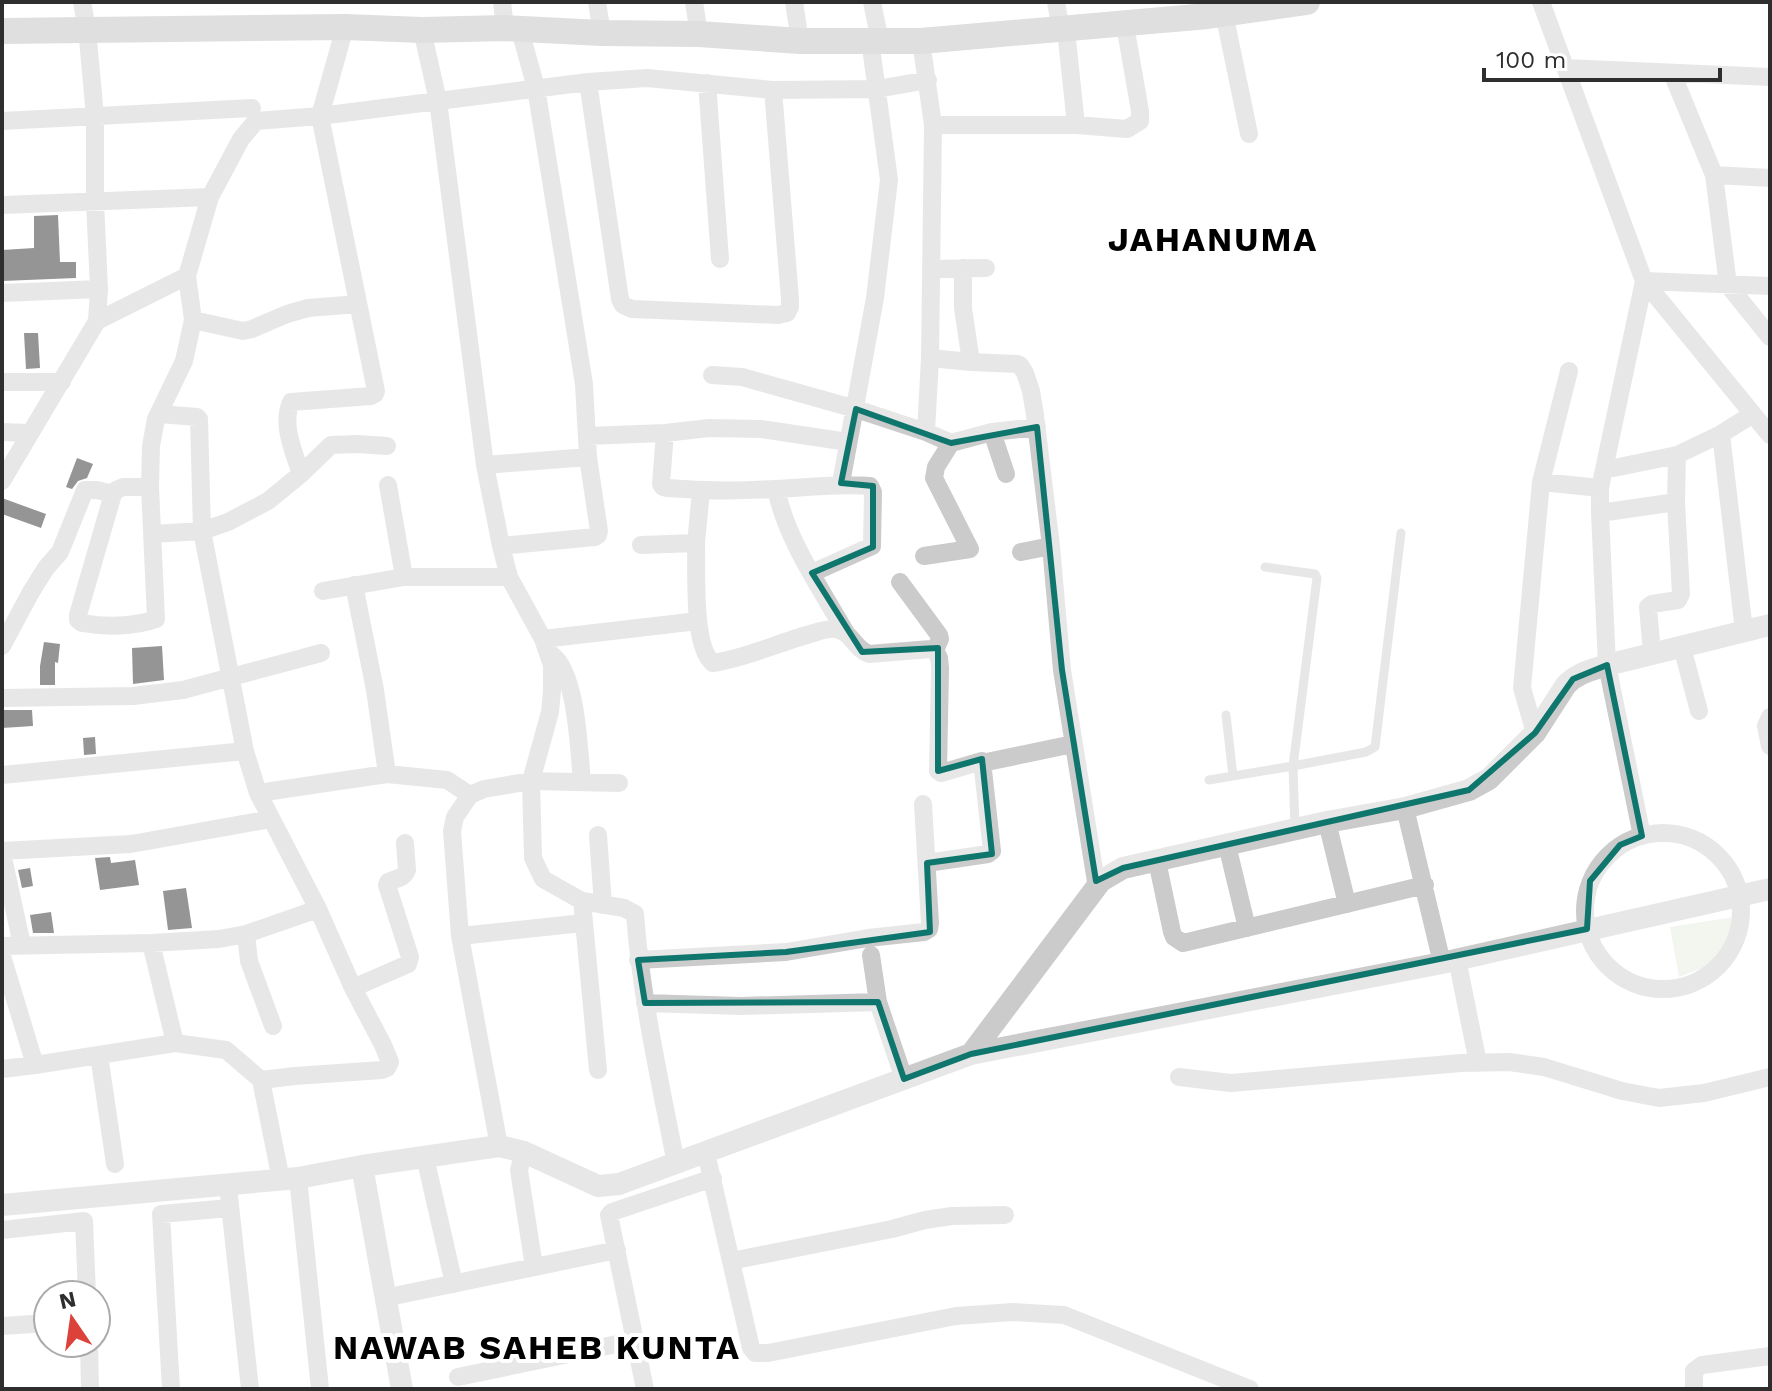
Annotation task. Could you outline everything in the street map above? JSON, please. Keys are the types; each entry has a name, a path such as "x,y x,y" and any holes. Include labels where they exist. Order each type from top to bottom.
{"main road":[{"path":"2,31 345,27 699,34 800,41 921,41 1125,25 1213,10 1307,2"}],"street":[{"path":"2,481 97,321 95,116 82,2"},
{"path":"501,546 598,535 588,457 584,384 536,88 502,2"},
{"path":"597,2 602,33"},
{"path":"694,2 699,34"},
{"path":"794,2 800,41"},
{"path":"841,483 875,298 889,180 877,89 872,2"},
{"path":"1056,2 1064,30 1076,125"},
{"path":"1541,2 1644,281 1770,435"},
{"path":"1213,10 1249,134"},
{"path":"933,125 1076,125 1127,129 1140,121 1140,111 1125,25"},
{"path":"301,474 288,434 288,407 291,402 375,394 376,391 320,116 345,27"},
{"path":"422,30 438,101 485,465 501,546 509,577 545,645 552,665 550,712 531,781 533,858 543,879 582,901 631,910 635,914 645,1003 676,1164"},
{"path":"921,41 933,125 926,432"},
{"path":"1565,68 1770,77"},
{"path":"1672,73 1714,175 1728,285 1770,337"},
{"path":"150,487 123,487 113,494 78,620 111,625 156,619 151,446 159,414 184,361 193,320 187,276 210,197 241,139 256,121 320,116 588,82 647,78 773,90 877,89 928,80"},
{"path":"588,82 623,305 632,309 778,315 787,313 790,307 773,90"},
{"path":"707,83 720,259"},
{"path":"2,121 252,108"},
{"path":"1714,175 1770,178"},
{"path":"2,205 210,197"},
{"path":"963,268 963,308 971,362"},
{"path":"932,269 986,268"},
{"path":"97,321 187,276"},
{"path":"1644,281 1770,286"},
{"path":"1642,836 1607,665 1600,513 1602,479 1644,281"},
{"path":"2,293 99,289"},
{"path":"193,320 243,331 308,308 358,304"},
{"path":"930,358 1020,365 1031,391 1051,546 1062,670 1097,888"},
{"path":"1535,733 1522,688 1541,482 1569,371"},
{"path":"712,375 742,377 856,409 951,443 992,432 1037,427"},
{"path":"2,382 62,382"},
{"path":"159,414 199,419 202,531 245,751 258,793 389,1058 389,1065 382,1070 261,1080"},
{"path":"1541,482 1602,479 1677,455 1721,434 1753,414"},
{"path":"587,436 709,428 761,429 848,442"},
{"path":"2,432 30,433"},
{"path":"992,432 1006,474"},
{"path":"665,433 663,487 701,491 841,483 870,486 872,546 812,573"},
{"path":"1721,434 1744,631"},
{"path":"924,556 970,549 934,478 936,467 951,443"},
{"path":"152,534 202,531 228,522 268,501 331,445 387,446"},
{"path":"1652,654 1648,607 1678,600 1681,594 1677,455"},
{"path":"485,465 588,457"},
{"path":"388,485 404,577"},
{"path":"776,489 781,511 812,573 846,633 862,652 935,650"},
{"path":"2,646 31,592 60,552 85,490 113,494"},
{"path":"701,491 696,543 698,621 708,661 713,663 828,630 846,633"},
{"path":"1600,513 1676,502"},
{"path":"641,545 696,543"},
{"path":"1021,552 1051,546"},
{"path":"323,591 404,577 509,577"},
{"path":"900,582 939,635 935,650"},
{"path":"354,585 375,690 387,774"},
{"path":"545,645 698,621"},
{"path":"971,1054 1101,881 1123,868 1327,822 1405,808 1469,790 1489,779 1535,733 1573,679 1607,665 1770,625"},
{"path":"545,645 566,676 576,726 582,782"},
{"path":"1682,647 1699,711"},
{"path":"935,650 940,668 938,771 941,773 977,761 982,763 1073,744"},
{"path":"2,698 133,696 183,690 321,653"},
{"path":"1770,717 1766,726 1770,746"},
{"path":"2,775 245,751"},
{"path":"927,863 991,853 982,763"},
{"path":"258,793 387,774 447,780 470,795"},
{"path":"499,1146 460,936 452,831 455,817 470,795 484,789 531,781 619,783"},
{"path":"638,960 786,952 924,932 929,929 930,923 923,804"},
{"path":"1405,808 1478,1063"},
{"path":"22,945 2,852 131,844 271,819"},
{"path":"1327,822 1347,904"},
{"path":"1668,833 1704,845 1715,852 1731,872 1740,896 1740,922 1732,948 1715,969 1692,983 1666,989 1639,985 1615,973 1597,953 1587,929 1585,905 1590,881 1602,861 1620,845 1642,836 1668,833"},
{"path":"598,835 603,905"},
{"path":"353,988 408,964 410,957 387,885 406,874 405,843"},
{"path":"1227,845 1247,928"},
{"path":"1157,861 1172,932 1183,943 1425,885"},
{"path":"3,1201 290,1179 499,1146 524,1152 598,1186 619,1184 971,1054 1449,961 1770,889"},
{"path":"582,901 598,1070"},
{"path":"2,946 219,939 246,934 318,909"},
{"path":"460,936 583,923"},
{"path":"246,934 249,961 273,1026"},
{"path":"151,943 175,1043"},
{"path":"871,955 878,1002 904,1079"},
{"path":"2,956 35,1065"},
{"path":"645,1003 741,1006 878,1002"},
{"path":"2,1069 175,1043 226,1050 261,1080 290,1179 320,1389"},
{"path":"99,1055 115,1164"},
{"path":"1179,1077 1231,1083 1509,1062 1544,1067 1622,1091 1659,1098 1704,1093 1770,1077"},
{"path":"524,1152 519,1170 534,1267"},
{"path":"706,1153 751,1348 760,1354 956,1316 1013,1312 1064,1315 1250,1389"},
{"path":"425,1157 454,1284"},
{"path":"362,1166 402,1389"},
{"path":"645,1389 610,1218 612,1212 713,1178"},
{"path":"228,1185 250,1389"},
{"path":"171,1389 161,1214 230,1208"},
{"path":"731,1261 925,1220 1005,1215"},
{"path":"2,1230 84,1221 86,1279"},
{"path":"384,1298 617,1250"},
{"path":"2,1326 32,1324"},
{"path":"458,1377 636,1340"},
{"path":"1694,1389 1694,1371 1702,1365 1770,1356"},
{"path":"89,1359 90,1389"}],"lane":[{"path":"1209,780 1366,752 1375,747 1401,533"},
{"path":"1265,567 1315,574 1317,578 1293,766 1295,829"},
{"path":"1226,715 1233,776"}],"highlighted area":[{"path":"856,409 951,443 1037,427 1062,670 1096,881 1123,868 1469,790 1535,733 1573,679 1607,665 1642,836 1620,845 1590,881 1587,929 971,1054 904,1079 878,1002 645,1003 638,960 786,952 930,932 927,863 992,854 982,759 938,771 938,648 862,652 812,573 873,547 873,486 841,483"}],"shaded area":[{"path":"1734,917 1729,939 1710,965 1679,977 1670,927"}],"building":[{"path":"58,215 60,262 76,262 76,278 2,281 2,250 34,248 34,216"},
{"path":"24,333 38,333 40,368 26,369"},
{"path":"77,458 93,464 87,478 78,481 72,489 66,487"},
{"path":"2,498 46,514 41,528 2,514"},
{"path":"44,642 60,644 58,663 55,662 55,685 40,685"},
{"path":"162,646 164,680 133,684 132,648"},
{"path":"2,710 32,710 33,726 2,728"},
{"path":"95,737 96,754 84,755 83,738"},
{"path":"110,857 111,863 135,860 139,885 100,890 95,858"},
{"path":"30,868 33,886 22,888 18,870"},
{"path":"186,888 192,928 168,930 163,891"},
{"path":"51,912 54,933 33,933 30,915"}],"district":[{"name":"JAHANUMA","path":"1213,239"},
{"name":"NAWAB SAHEB KUNTA","path":"537,1347"}]}
